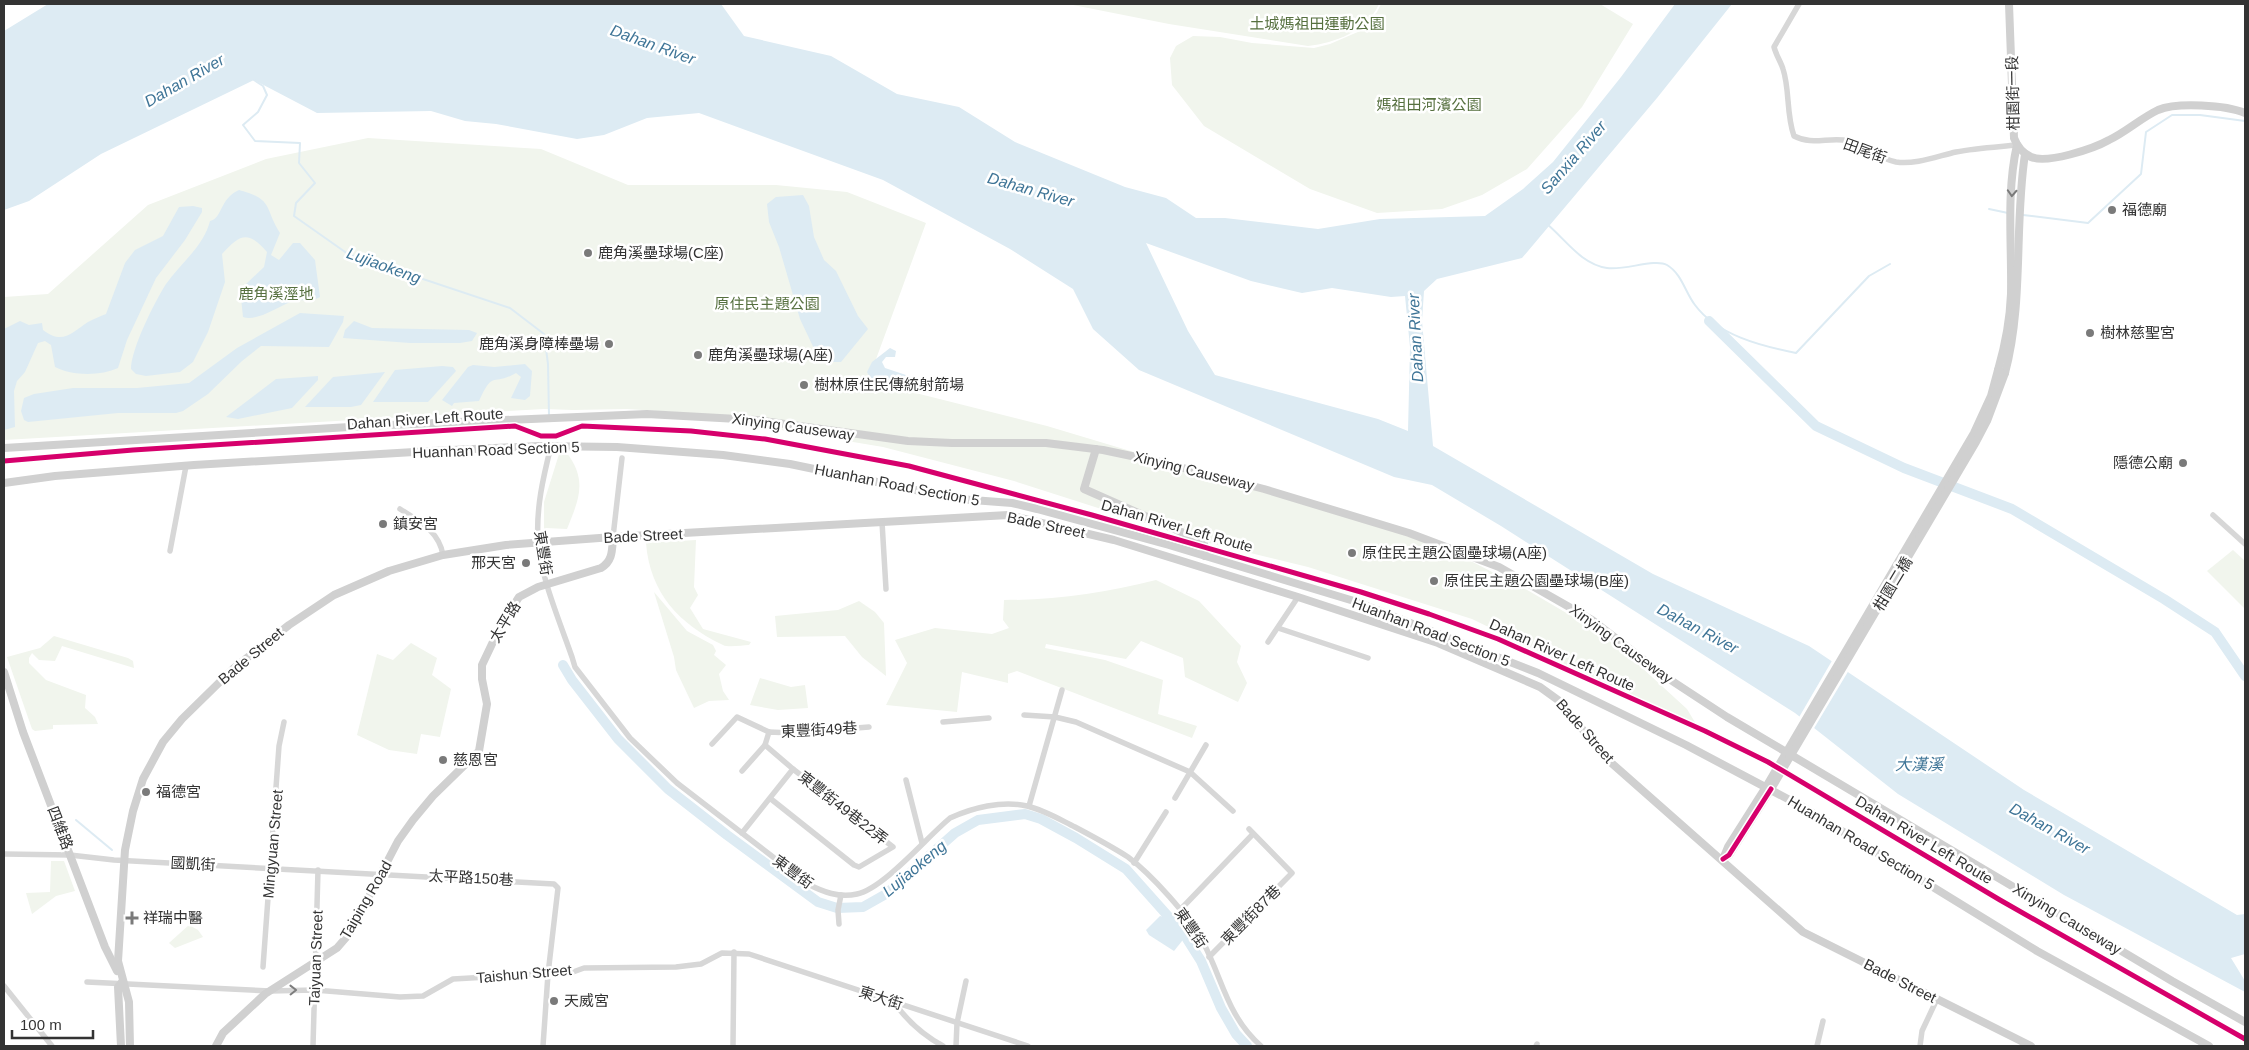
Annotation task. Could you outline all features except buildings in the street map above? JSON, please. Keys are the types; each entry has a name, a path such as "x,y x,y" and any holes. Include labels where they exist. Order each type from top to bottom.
{"street":[{"name":"田尾街","path":"1799,4 1774,47 1777,59 1783,69 1787,106 1794,136 1812,141 1844,140 1882,158 1897,162 2017,145"},
{"name":"柑園街一段","path":"2009,4 2014,138 2025,154"},
{"path":"2002,372 2015,318 2020,181 2025,154 2033,158 2043,159 2074,153 2107,141 2158,110 2191,105 2245,113"},
{"path":"2002,372 2010,307 2010,230 2014,159 2017,145"},
{"name":"柑園二橋","path":"1723,860 1730,855 1768,788 1968,455 1987,421 2002,372"},
{"name":"Xinying Causeway","path":"4,448 535,417 647,414 756,420 908,442 1046,443 1096,449 1160,462 1264,489 1409,532 1499,567 1592,620 1666,677 1726,717 2172,981 2245,1022"},
{"name":"Huanhan Road Section 5","path":"4,483 55,476 186,466 432,451 551,446 617,447 694,452 790,464 981,503 1012,503 1205,556 1354,601 1499,657 1630,718 1768,788 2037,951 2209,1046"},
{"name":"東豐街","path":"551,446 538,501 538,542 548,584 576,667 630,738 671,777 808,884 828,894 856,894 876,886 950,818 964,812 987,806 1029,806 1045,811 1128,858 1180,910 1203,942 1233,1012 1249,1036 1261,1046"},
{"path":"1096,449 1084,489 1204,542 1205,556"},
{"name":"太平路","path":"382,873 398,841 413,820 433,796 479,751 487,704 482,679 482,665 488,648 519,597 548,584 601,568 608,563 613,537 622,458"},
{"path":"170,551 186,466"},
{"path":"400,510 430,528 443,555"},
{"name":"Bade Street","path":"130,1046 129,1002 126,987 122,982 118,961 124,860 133,811 143,779 163,742 182,718 232,670 289,625 334,595 389,571 443,555 538,542 1008,515 1114,540 1298,597 1438,643 1518,676 1548,691 1558,700 1608,760 1803,932 2031,1046"},
{"path":"2213,515 2245,544"},
{"path":"882,522 886,589"},
{"path":"1268,642 1298,597"},
{"path":"1278,628 1368,658"},
{"name":"四維路","path":"4,672 23,732 106,951 122,982"},
{"path":"1029,806 1062,690"},
{"path":"1024,715 1055,717 1076,722 1190,772 1233,811"},
{"name":"東豐街49巷","path":"712,744 737,717 769,732 792,733 870,727"},
{"path":"943,722 989,718"},
{"name":"Mingyuan Street","path":"263,967 279,746 284,722"},
{"name":"東豐街49巷","path":"742,771 765,745 769,732"},
{"name":"東豐街49巷","path":"765,745 793,769"},
{"path":"1175,798 1206,745"},
{"path":"742,833 793,769"},
{"name":"東豐街49巷22弄","path":"771,799 859,867 893,847 793,769"},
{"path":"906,780 922,843"},
{"path":"1134,864 1166,812"},
{"name":"東豐街87巷","path":"1180,910 1251,831 1292,874 1209,957"},
{"name":"國凱街","path":"4,854 382,873"},
{"name":"Taiyuan Street","path":"313,1046 318,870"},
{"name":"太平路150巷","path":"382,873 547,882 554,884 558,888 548,974"},
{"name":"Taiping Road","path":"216,1046 222,1032 270,991 337,948 350,934 382,873"},
{"path":"839,924 838,910 841,895"},
{"path":"733,1046 734,952"},
{"name":"Taishun Street","path":"270,991 315,990 400,997 422,996 453,979 573,972 584,968 676,968 701,964 722,953 734,952"},
{"name":"東大街","path":"734,952 749,954 1028,1046"},
{"path":"543,1046 548,974"},
{"path":"956,1046 957,1024 966,981"},
{"path":"87,982 122,982 270,991"},
{"name":"Bade Street","path":"121,1046 118,987 122,982"},
{"path":"4,986 52,1046"},
{"path":"1920,1046 1922,1031 1938,999"},
{"path":"894,1002 901,1013 924,1035 943,1046"},
{"path":"1817,1046 1823,1021"}],"green space":[{"name":"土城媽祖田運動公園","path":"1068,4 1379,4 1367,22 1349,34 1329,42 1308,46 1169,24"},
{"name":"媽祖田河濱公園","path":"1381,4 1600,4 1633,24 1582,107 1527,169 1482,195 1442,209 1377,213 1310,189 1204,126 1172,85 1170,58 1176,46 1193,36 1220,37 1252,43 1314,48 1330,44 1360,31 1377,12"},
{"path":"368,138 541,149 628,185 776,185 847,192 926,223 868,381 1047,426 1434,542 1529,591 1597,631 1640,666 1687,709 1699,729 1472,619 1308,567 1201,541 1014,481 883,447 674,412 627,409 544,409 4,440 4,297 48,294 148,205 266,159"},
{"path":"560,451 566,452 577,472 579,481 578,499 567,529 546,528 546,538 544,538 544,502"},
{"path":"696,540 694,587 698,595 690,608 703,629 751,642 749,645 726,646 707,637 680,617 661,592 649,561 646,543"},
{"path":"2233,550 2245,561 2245,609 2207,571"},
{"path":"1156,580 1199,601 1241,646 1237,662 1247,683 1238,702 1185,677 1183,658 1141,641 1126,659 1046,644 1045,648 1105,660 1163,680 1158,714 1197,726 1192,738 1017,671 1008,674 1008,683 962,672 957,712 886,705 907,663 895,640 935,628 992,634 1009,628 1003,620 1004,600 1043,599 1081,595"},
{"path":"654,592 687,631 713,645 716,651 714,655 726,665 719,674 723,691 729,700 709,701 694,708 676,670 674,657"},
{"path":"859,601 875,612 884,623 886,676 862,657 845,636 777,637 775,616 838,610"},
{"path":"54,636 133,661 134,668 62,646 55,661 39,660 32,653 29,658 29,663 46,680 86,695 85,708 95,717 98,724 53,725 53,729 35,731 32,729 7,657 40,648"},
{"path":"411,643 437,658 432,675 451,689 440,737 421,734 417,754 389,750 357,735 377,654 393,660"},
{"path":"760,678 791,687 805,685 808,708 778,710 750,705"},
{"path":"51,861 64,861 75,891 56,896 32,914 26,893 50,892"},
{"path":"189,925 198,930 203,937 175,948 169,943"}],"water":[{"path":"48,4 721,4 744,36 831,56 897,94 959,107 1015,142 1125,187 1166,198 1196,218 1225,218 1318,229 1380,219 1485,216 1523,189 1553,162 1621,77 1675,4 1732,4 1657,98 1522,258 1437,279 1424,291 1422,321 1433,446 1653,574 1809,646 2024,790 2237,915 2245,914 2245,954 2231,958 2245,981 2245,992 2064,895 1898,794 1795,713 1501,526 1432,485 1394,477 1139,370 1093,329 1073,289 1010,249 883,180 699,113 647,118 604,135 577,139 496,124 465,121 431,111 317,113 254,80 101,154 29,201 4,210 4,31","holes":["1146,243 1251,281 1302,293 1332,288 1391,297 1405,296 1410,347 1408,431 1378,419 1215,375 1188,331"]},
{"path":"239,190 258,197 267,206 280,233 271,255 279,260 293,243 300,243 315,260 320,297 312,300 297,300 267,313 248,318 243,317 241,298 246,284 264,267 267,252 254,240 244,237 239,239 222,254 225,282 208,332 193,362 180,372 146,376 136,374 131,369 135,350 144,325 161,292 203,239 210,221 217,216 228,198"},
{"path":"803,195 809,206 814,237 824,260 836,271 858,316 868,329 841,362 832,362 818,357 800,319 779,247 769,222 767,204 776,197"},
{"path":"193,206 202,208 202,212 185,240 156,278 127,340 118,368 95,374 62,370 55,367 51,345 45,341 38,343 25,372 17,381 14,391 15,427 4,430 4,329 20,321 29,325 42,323 43,330 56,337 62,337 106,314 125,263 135,250 163,236 179,207"},
{"path":"300,313 344,316 343,322 329,347 261,346 242,361 208,394 183,411 176,413 118,413 28,422 24,420 21,411 24,398 34,394 73,388 137,388 189,383 237,348"},
{"path":"354,321 372,328 469,330 477,333 472,341 460,343 410,343 343,338 345,330"},
{"path":"890,348 896,351 895,357 886,357 882,362 885,368 921,380 939,377 923,391 872,381 867,372 872,362"},
{"path":"525,364 532,371 530,396 525,400 511,398 521,377 516,373 491,382 479,401 454,403 452,406 442,400 468,367 473,365 494,367"},
{"path":"442,366 453,367 456,371 428,402 373,402 395,370"},
{"path":"385,372 361,405 351,407 305,407 333,377"},
{"path":"318,376 318,380 292,408 238,419 226,417 276,379"},
{"path":"1160,916 1164,917 1183,937 1174,951 1149,935 1146,930"}],"pier":[{"path":"1833,659 1849,670 1813,730 1798,719"}],"waterway":[{"name":"Lujiaokeng","path":"254,80 263,86 267,95 258,112 243,125 255,141 300,143 299,163 315,183 296,203 294,216 348,254 510,308 544,334 548,364 549,416"},
{"path":"2023,215 2088,223 2141,174 2146,132 2172,115 2200,115 2245,121"},
{"path":"1989,209 2008,213"},
{"path":"1547,224 1582,257 1598,266 1622,268 1655,263 1667,265 1680,278 1695,305 1715,324 1727,332 1754,343 1796,353 1869,276 1890,264"},
{"path":"1709,321 1816,426 1904,468 2012,509 2164,599 2215,632 2245,676"},
{"name":"Lujiaokeng","path":"563,665 572,680 618,739 668,789 818,902 837,908 863,907 886,894 955,833 978,820 1025,814 1041,819 1076,838 1126,869 1184,934 1201,961 1221,1008 1236,1034 1247,1046"},
{"path":"76,820 112,850"}],"cycle path":[{"name":"Dahan River Left Route","path":"4,461 133,450 515,426 541,436 556,436 582,426 691,431 765,439 909,466 1092,515 1361,592 1498,639 1705,731 1768,762 2000,900 2245,1039"},
{"path":"1723,859 1729,855 1771,789"}],"place":[{"name":"福德廟","path":"2112,210"},
{"name":"鹿角溪壘球場(C座)","path":"588,253"},
{"name":"樹林慈聖宮","path":"2090,333"},
{"name":"鹿角溪身障棒壘場","path":"609,344"},
{"name":"鹿角溪壘球場(A座)","path":"698,355"},
{"name":"樹林原住民傳統射箭場","path":"804,385"},
{"name":"隱德公廟","path":"2183,463"},
{"name":"鎮安宮","path":"383,524"},
{"name":"原住民主題公園壘球場(A座)","path":"1352,553"},
{"name":"邢天宮","path":"526,563"},
{"name":"原住民主題公園壘球場(B座)","path":"1434,581"},
{"name":"慈恩宮","path":"443,760"},
{"name":"福德宮","path":"146,792"},
{"name":"祥瑞中醫","path":"132,918"},
{"name":"天威宮","path":"554,1001"}],"water label":[{"name":"Dahan River","path":"653,44"},
{"name":"Dahan River","path":"184,80"},
{"name":"Sanxia River","path":"1573,157"},
{"name":"Dahan River","path":"1031,189"},
{"name":"Dahan River","path":"1415,338"},
{"name":"Dahan River","path":"1698,628"},
{"name":"大漢溪","path":"1919,764"},
{"name":"Dahan River","path":"2050,828"}],"park label":[{"name":"鹿角溪溼地","path":"276,294"},
{"name":"原住民主題公園","path":"767,304"}]}
